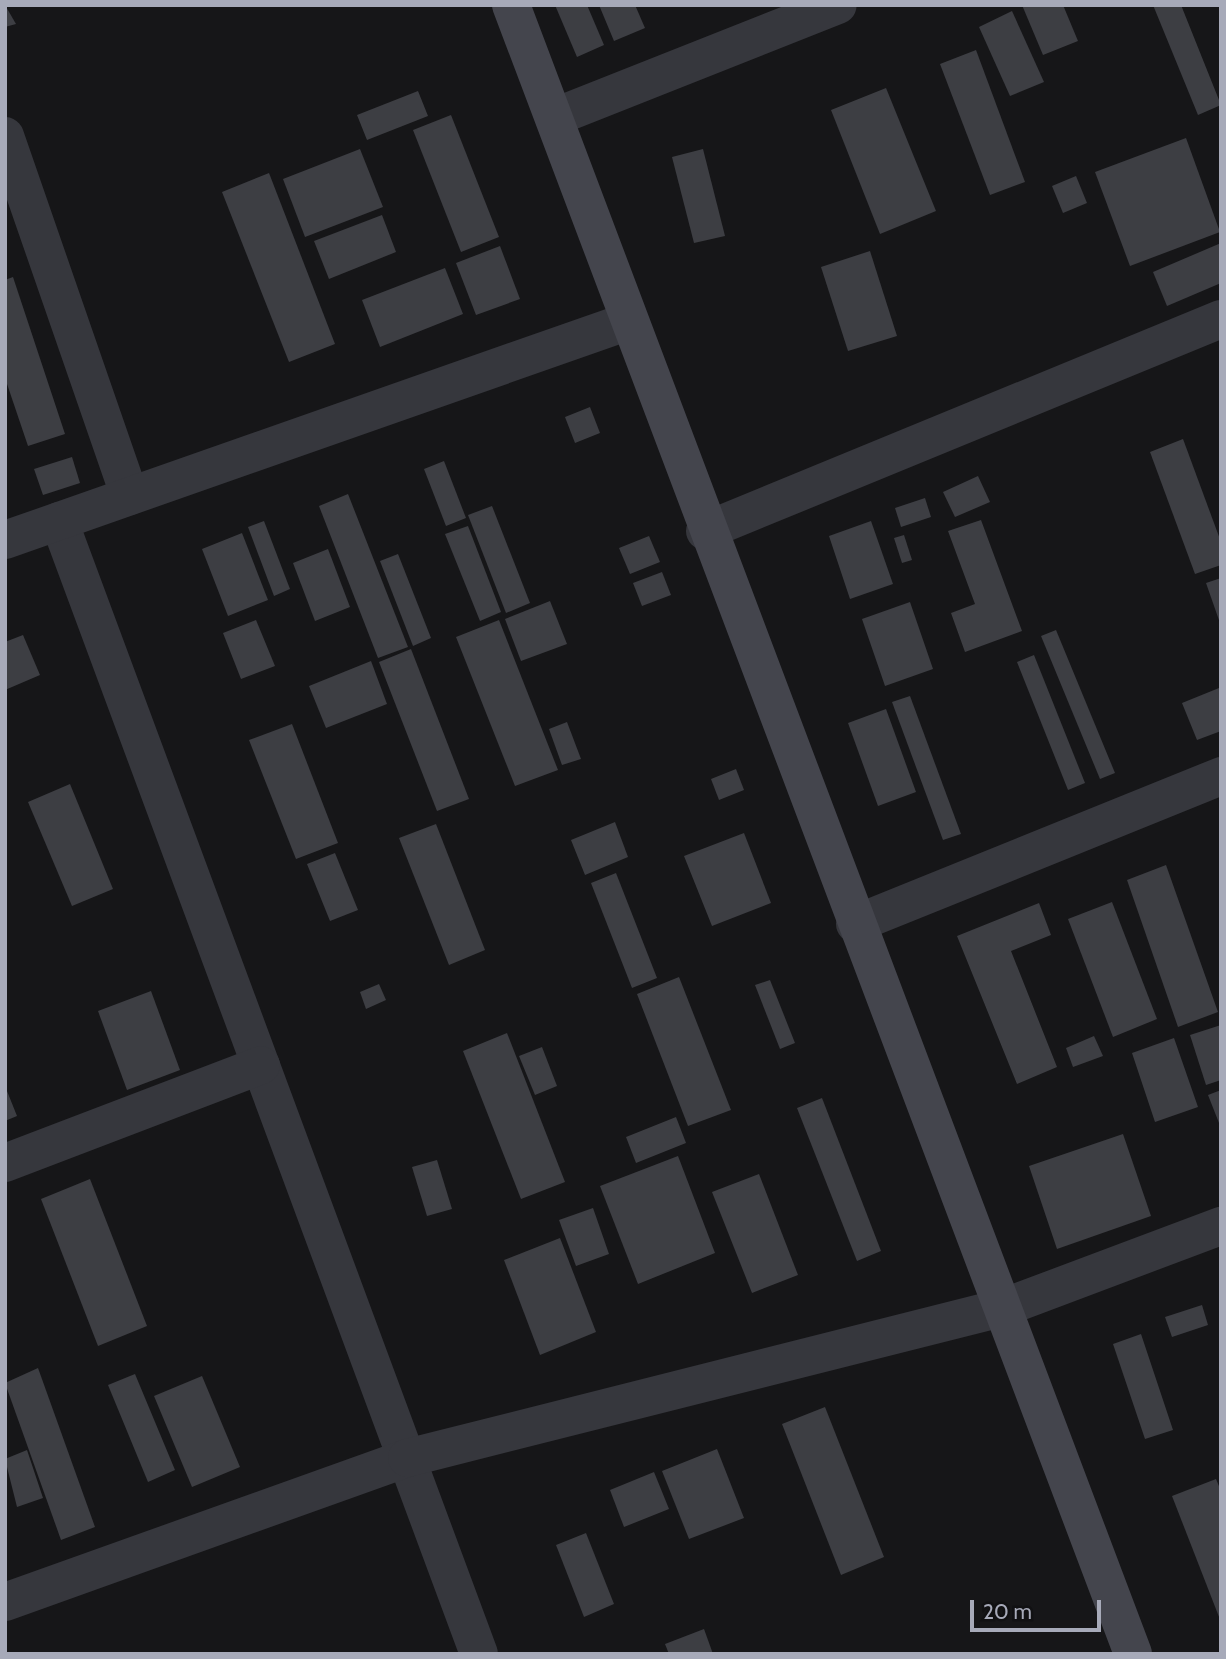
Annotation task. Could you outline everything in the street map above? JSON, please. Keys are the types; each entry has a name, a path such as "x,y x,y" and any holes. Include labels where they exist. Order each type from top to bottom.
{"street":[{"path":"511,5 555,117 626,321 705,531 1005,1307 1133,1654"},
{"path":"555,117 838,5"},
{"path":"5,136 130,496"},
{"path":"705,531 1221,319"},
{"path":"5,540 626,321"},
{"path":"59,521 479,1654"},
{"path":"855,924 1221,776"},
{"path":"5,1163 261,1065"},
{"path":"5,1602 407,1458 1005,1307 1221,1226"}],"building":[{"path":"5,5 16,24 5,27"},
{"path":"555,5 587,5 604,45 577,57"},
{"path":"599,5 635,5 645,28 614,41"},
{"path":"1022,5 1063,5 1078,41 1043,55"},
{"path":"1153,5 1181,5 1221,105 1198,115"},
{"path":"1012,11 1044,82 1010,96 979,27"},
{"path":"976,50 1025,182 990,195 940,64"},
{"path":"886,88 936,211 880,234 831,110"},
{"path":"418,91 428,116 367,140 357,115"},
{"path":"451,115 499,237 461,252 413,130"},
{"path":"1186,138 1220,232 1130,266 1095,172"},
{"path":"360,149 383,207 305,237 283,179"},
{"path":"703,149 725,236 694,243 672,157"},
{"path":"269,173 335,344 289,362 222,192"},
{"path":"1076,176 1087,203 1063,213 1052,186"},
{"path":"382,215 396,252 329,279 314,241"},
{"path":"1221,243 1221,283 1167,306 1153,272"},
{"path":"500,246 520,299 476,315 456,263"},
{"path":"870,251 897,336 848,351 821,267"},
{"path":"445,268 463,314 380,347 362,300"},
{"path":"13,277 65,434 28,446 5,378 5,280"},
{"path":"590,407 600,433 575,443 565,417"},
{"path":"1183,439 1221,542 1221,565 1195,574 1150,452"},
{"path":"72,457 80,483 43,495 34,469"},
{"path":"444,461 466,518 446,526 424,469"},
{"path":"978,476 990,502 955,517 943,492"},
{"path":"348,494 408,647 378,658 319,506"},
{"path":"925,498 931,517 901,527 895,508"},
{"path":"492,506 530,603 506,613 468,515"},
{"path":"981,520 1022,631 965,652 951,613 975,604 948,531"},
{"path":"264,521 290,589 274,596 248,527"},
{"path":"871,521 893,584 850,599 829,536"},
{"path":"468,526 501,612 480,621 445,534"},
{"path":"242,533 268,600 228,616 202,549"},
{"path":"904,535 912,560 902,563 894,538"},
{"path":"649,536 660,562 630,574 619,548"},
{"path":"328,549 350,607 315,621 293,563"},
{"path":"398,554 431,638 413,646 380,561"},
{"path":"662,572 671,595 642,606 633,583"},
{"path":"1221,578 1221,623 1220,623 1206,583"},
{"path":"550,601 567,644 521,661 505,619"},
{"path":"910,602 933,669 885,686 862,619"},
{"path":"256,620 275,666 241,679 223,633"},
{"path":"499,620 558,770 515,786 456,637"},
{"path":"1056,630 1115,773 1100,779 1041,636"},
{"path":"23,635 40,675 5,690 5,642"},
{"path":"411,649 469,799 437,811 379,662"},
{"path":"1034,655 1085,783 1068,790 1017,662"},
{"path":"371,661 387,704 326,728 309,686"},
{"path":"1219,688 1221,731 1197,740 1182,703"},
{"path":"910,696 961,834 943,840 892,702"},
{"path":"886,709 916,792 878,806 848,723"},
{"path":"567,722 581,759 562,765 549,729"},
{"path":"292,724 338,843 296,859 249,740"},
{"path":"736,769 744,790 719,800 711,779"},
{"path":"70,784 113,889 72,906 28,802"},
{"path":"615,822 628,857 585,875 571,840"},
{"path":"436,824 485,950 449,965 399,838"},
{"path":"744,833 771,903 712,926 684,856"},
{"path":"335,853 358,910 330,921 307,864"},
{"path":"1166,865 1218,1012 1178,1027 1127,880"},
{"path":"616,873 657,978 632,988 591,883"},
{"path":"1112,902 1157,1019 1113,1037 1068,919"},
{"path":"1039,903 1051,935 1011,951 1057,1067 1017,1084 957,936"},
{"path":"679,977 731,1110 688,1126 637,994"},
{"path":"770,980 795,1043 780,1049 755,985"},
{"path":"379,984 386,1000 366,1009 360,992"},
{"path":"151,991 180,1070 127,1090 98,1011"},
{"path":"1221,1025 1221,1080 1206,1085 1190,1035"},
{"path":"507,1033 565,1182 521,1199 463,1051"},
{"path":"1094,1036 1103,1056 1073,1067 1066,1048"},
{"path":"1174,1038 1198,1107 1155,1122 1132,1053"},
{"path":"542,1047 557,1086 535,1095 519,1056"},
{"path":"5,1086 17,1116 5,1121"},
{"path":"1221,1090 1221,1128 1208,1095"},
{"path":"822,1098 881,1251 857,1261 797,1108"},
{"path":"676,1117 686,1143 636,1163 626,1137"},
{"path":"1123,1134 1151,1216 1057,1249 1029,1166"},
{"path":"678,1156 715,1253 638,1284 600,1186"},
{"path":"437,1160 452,1209 427,1216 412,1167"},
{"path":"759,1174 798,1275 752,1293 712,1192"},
{"path":"90,1179 147,1326 98,1346 41,1199"},
{"path":"593,1208 609,1254 576,1266 559,1220"},
{"path":"560,1238 596,1332 540,1355 504,1260"},
{"path":"1202,1305 1208,1325 1172,1337 1165,1317"},
{"path":"1141,1334 1173,1430 1145,1439 1113,1344"},
{"path":"38,1368 95,1527 61,1540 5,1383"},
{"path":"135,1374 175,1470 148,1482 108,1385"},
{"path":"202,1376 240,1467 192,1487 154,1396"},
{"path":"825,1407 884,1557 841,1575 782,1424"},
{"path":"717,1449 744,1518 689,1539 662,1471"},
{"path":"27,1450 43,1498 17,1507 5,1459"},
{"path":"654,1472 669,1509 624,1527 610,1490"},
{"path":"1216,1479 1221,1491 1221,1622 1172,1496"},
{"path":"586,1533 614,1604 584,1617 556,1545"},
{"path":"704,1629 713,1654 669,1654 665,1644"}]}
